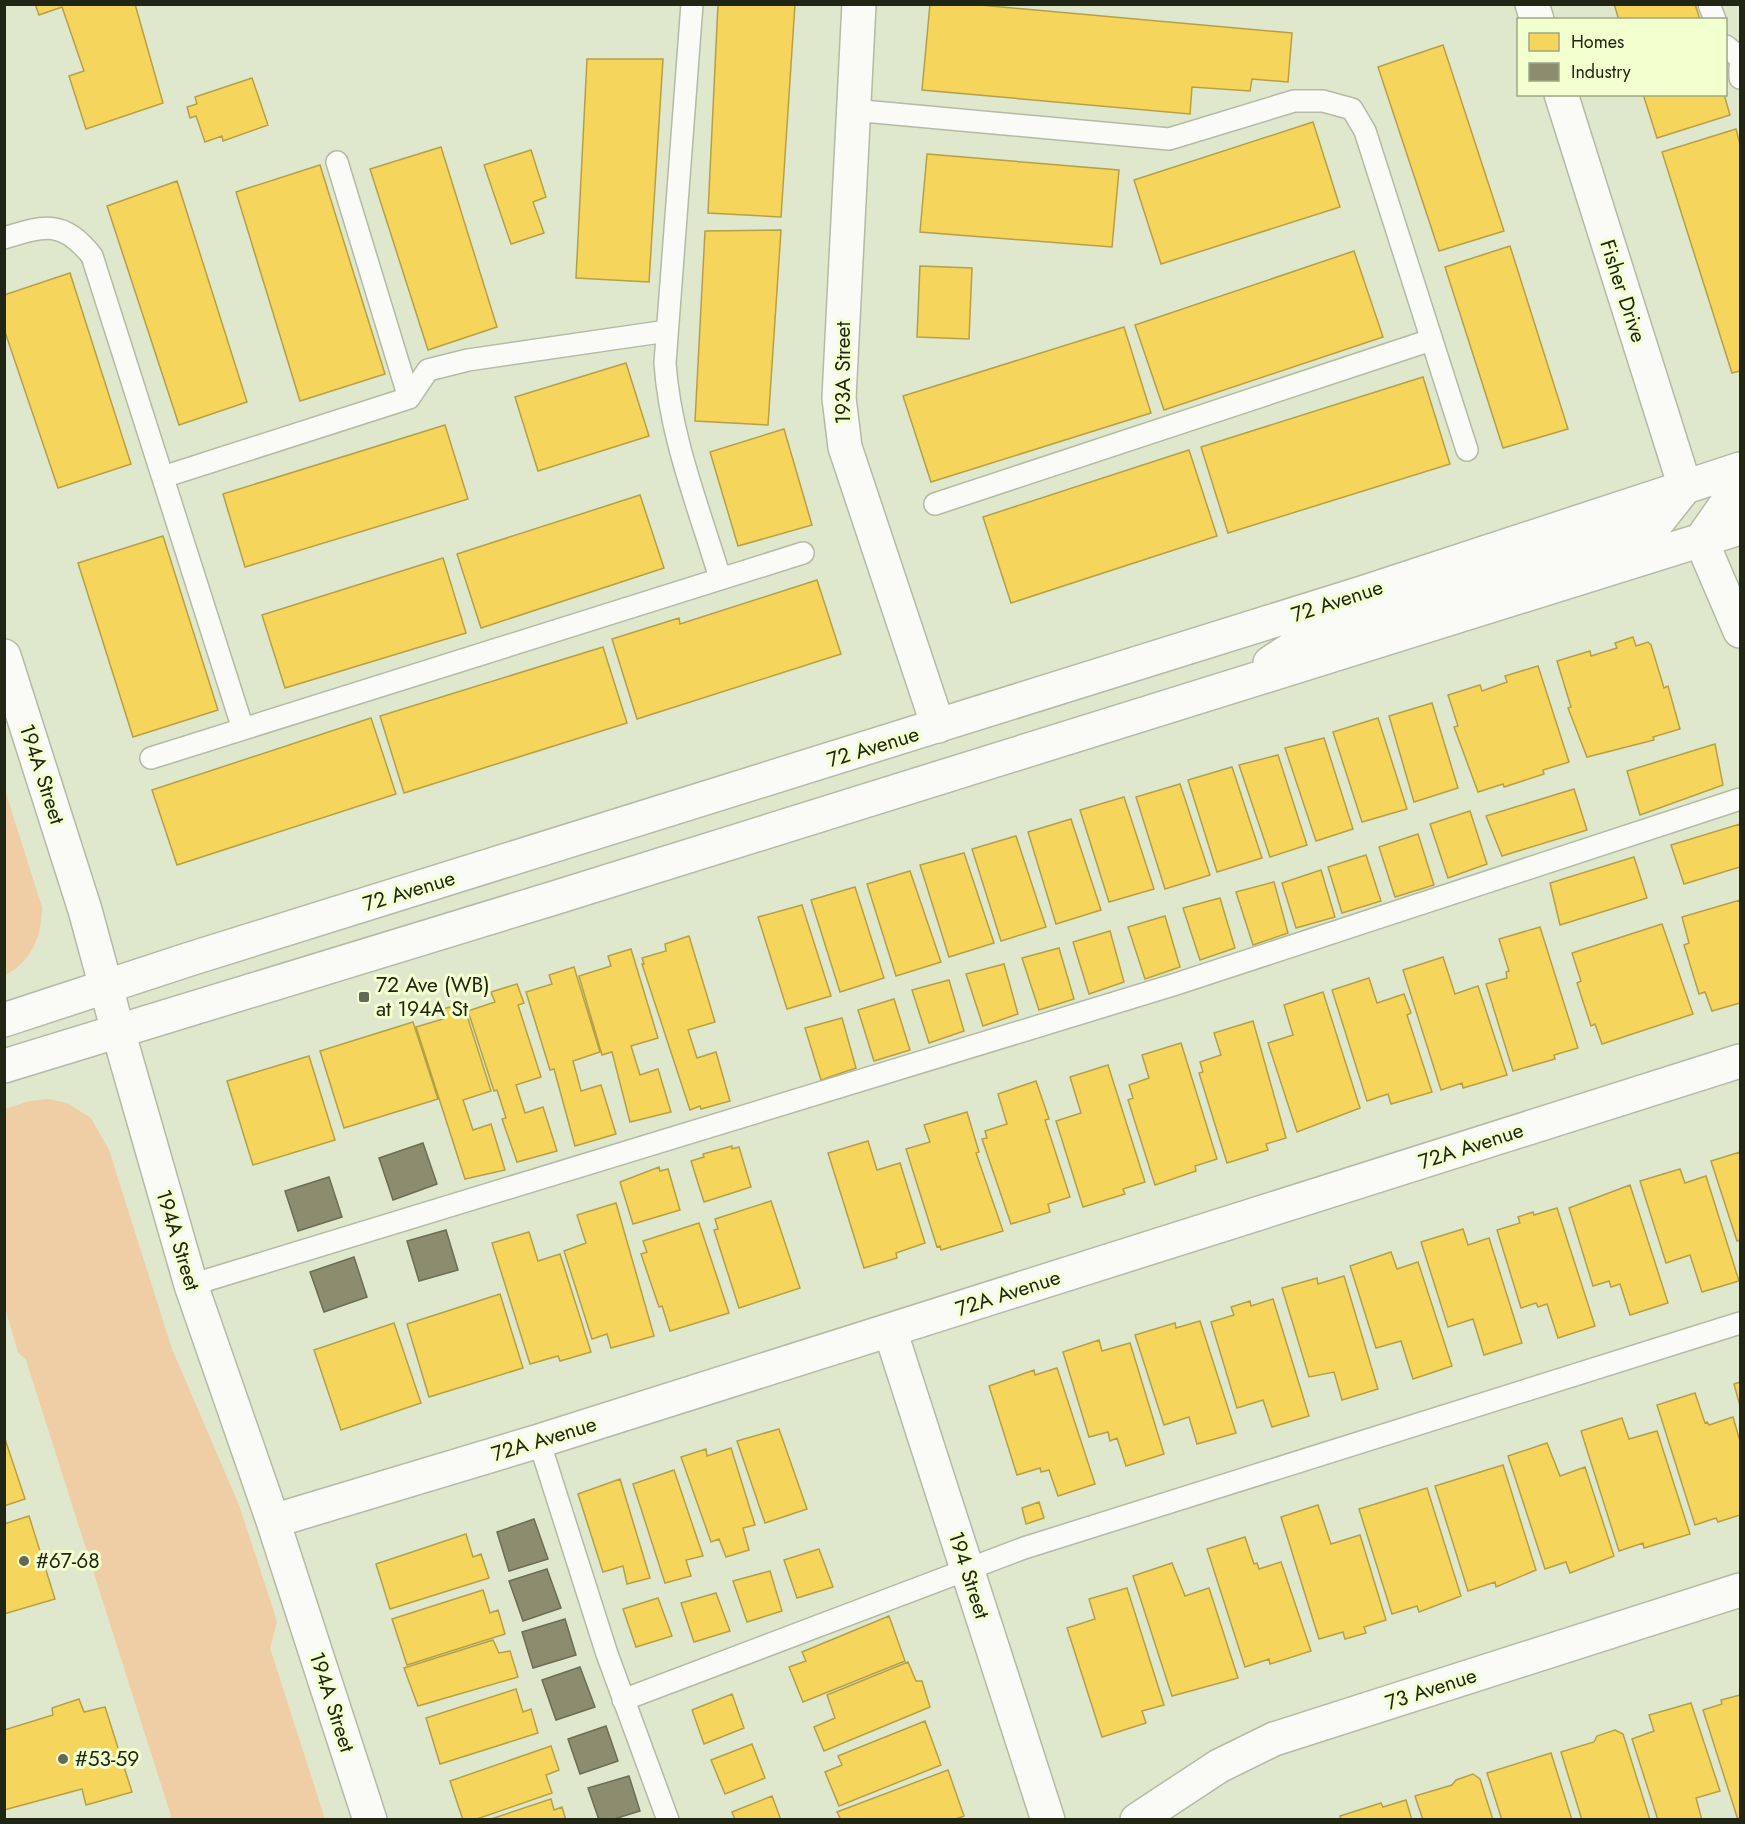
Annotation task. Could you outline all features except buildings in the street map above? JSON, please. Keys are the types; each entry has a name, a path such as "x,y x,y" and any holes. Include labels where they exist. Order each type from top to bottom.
{"street":[{"name":"193A Street","path":"859,4 839,398 841,425 870,529 938,726"},
{"name":"Fisher Drive","path":"1562,96 1685,486"},
{"name":"72 Avenue","path":"4,1020 1351,596 1740,469"},
{"path":"1238,684 1323,628 1655,525 1685,486"},
{"path":"1701,540 1729,500 1740,496"},
{"path":"4,1066 1740,528"},
{"path":"1701,540 1740,631"},
{"name":"194A Street","path":"4,656 85,910 191,1285 273,1521 370,1820"},
{"name":"72A Avenue","path":"273,1521 539,1441 1740,1061"},
{"name":"194 Street","path":"890,1330 1048,1820"},
{"name":"73 Avenue","path":"1137,1820 1220,1766 1274,1739 1740,1590"}],"lane":[{"path":"692,4 665,363 667,393 675,430 720,578"},
{"path":"1727,48 1740,58"},
{"path":"1740,67 1740,78"},
{"path":"852,110 1169,139 1294,101 1323,101 1352,109 1365,131 1467,450"},
{"path":"337,162 409,398"},
{"path":"4,238 29,230 56,228 76,237 92,256 243,729"},
{"path":"163,477 409,398 428,370 667,331"},
{"path":"935,504 1431,340"},
{"path":"151,758 803,553"},
{"path":"191,1285 1173,985 1740,799"},
{"path":"623,1700 1024,1548 1740,1323"},
{"path":"539,1441 623,1700 668,1820"}],"shaded area":[{"path":"4,787 42,907 40,928 34,947 22,963 5,975"},
{"path":"49,1099 67,1103 91,1118 109,1150 172,1349 239,1505 275,1615 277,1622 270,1648 325,1819 172,1819 26,1360 18,1352 5,1308 5,1109 30,1101"}],"place":[{"name":"72 Ave (WB) at 194A St","path":"364,997"},
{"name":"#67-68","path":"24,1561"},
{"name":"#53-59","path":"63,1759"}]}
